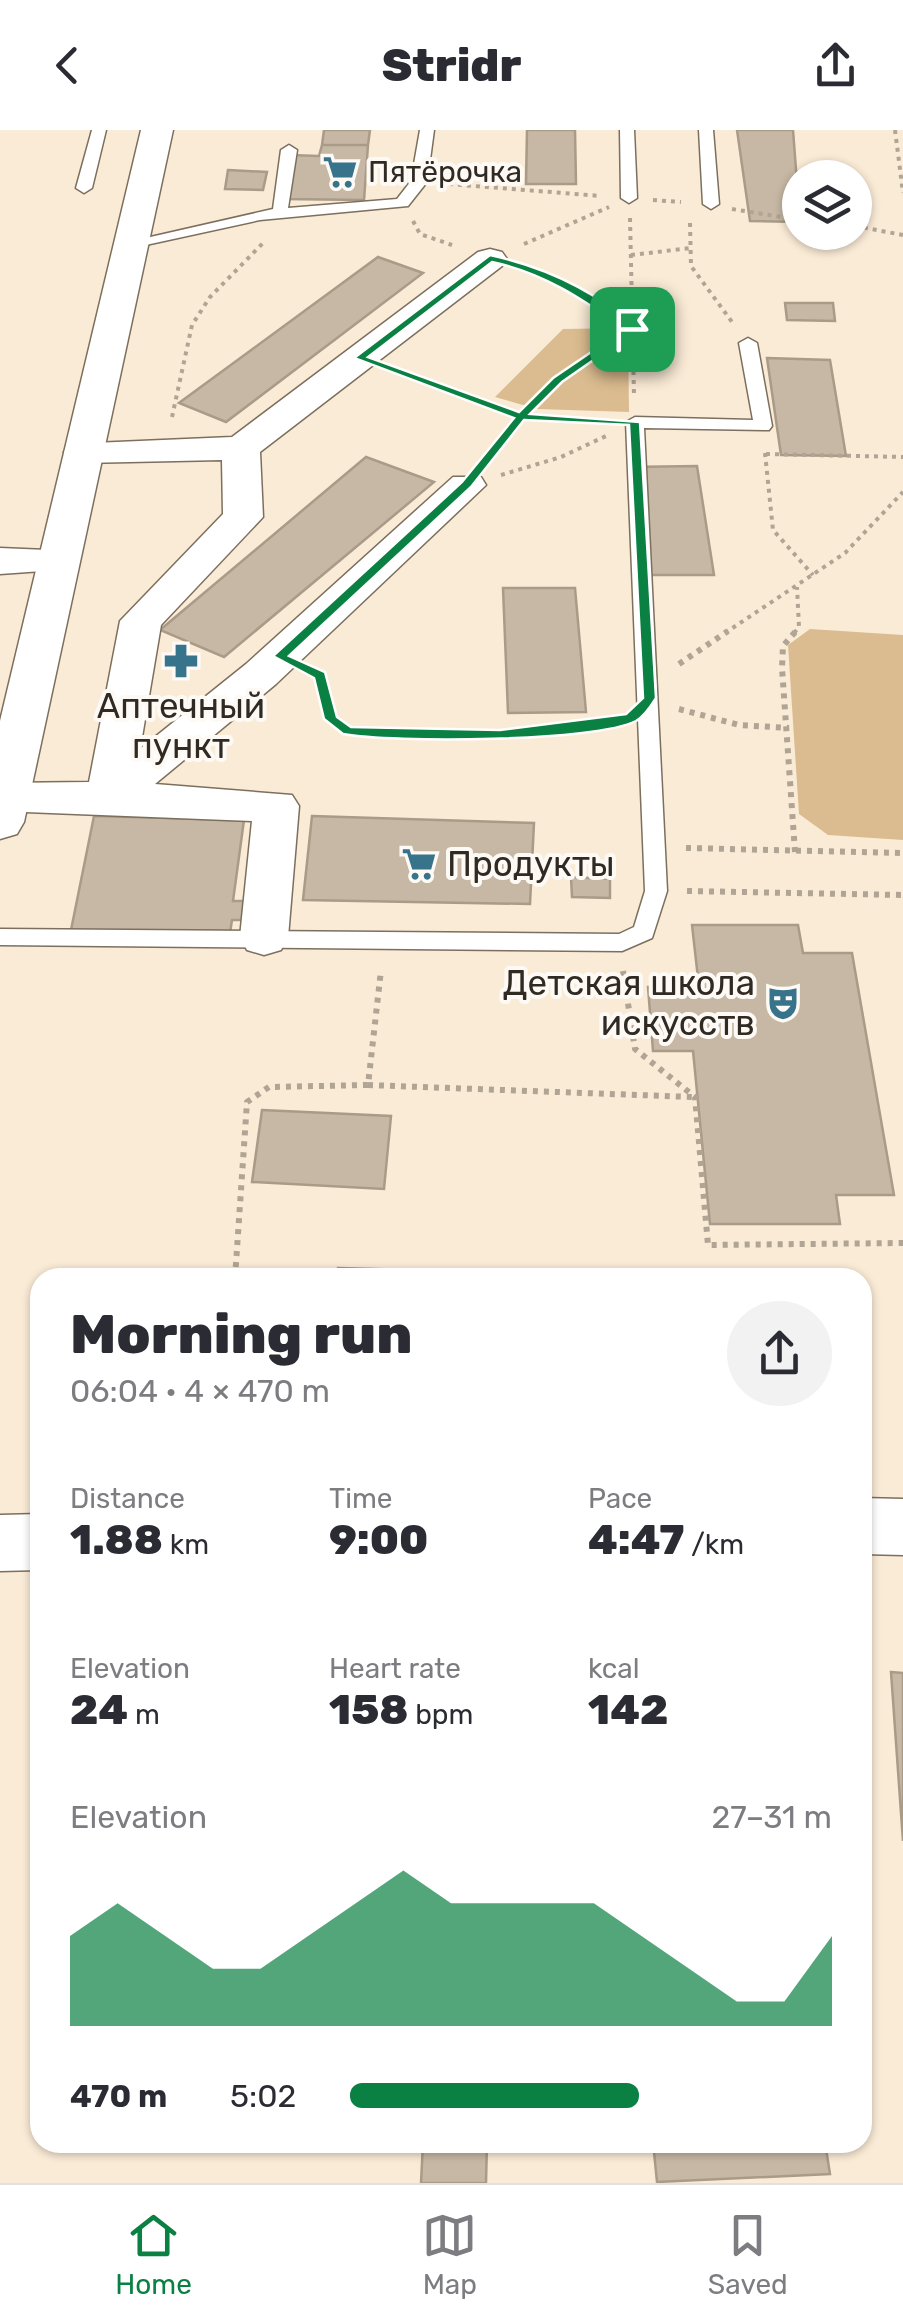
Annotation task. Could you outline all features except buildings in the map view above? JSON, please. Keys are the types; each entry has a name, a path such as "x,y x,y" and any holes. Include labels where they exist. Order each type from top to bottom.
{"main road":[{"path":"2,805 156,130"}],"street":[{"path":"83,452 241,448 490,258"},
{"path":"109,798 141,622 242,517 241,448"},
{"path":"109,798 188,737 466,485"},
{"path":"0,561 58,560"},
{"path":"2,805 109,798 276,806 264,937"},
{"path":"872,1526 903,1527"},
{"path":"0,1543 30,1542"}],"lane":[{"path":"84,188 99,130"},
{"path":"132,243 280,212 402,203 419,182 427,130"},
{"path":"628,130 629,198"},
{"path":"706,130 712,204"},
{"path":"280,212 289,150"},
{"path":"0,937 622,943 644,932 656,891 650,698 634,422 763,426 748,343"}],"path":[{"path":"895,130 903,193"},
{"path":"629,198 634,422"},
{"path":"165,449 192,325 210,297 265,240 280,212"},
{"path":"690,218 691,266 748,343"},
{"path":"872,229 903,235"},
{"path":"631,255 691,248"},
{"path":"490,258 528,266 569,286 632,329"},
{"path":"466,485 521,417 558,380 632,329"},
{"path":"360,358 521,417 634,422"},
{"path":"466,485 561,457 634,422"},
{"path":"763,426 773,530 813,576"},
{"path":"766,454 903,457"},
{"path":"280,656 320,676 330,719 348,731 500,734 558,730 630,718 674,668 846,553 903,492"},
{"path":"794,852 783,646 798,627 797,586"},
{"path":"650,698 740,725 789,728"},
{"path":"655,848 903,853"},
{"path":"656,891 903,895"},
{"path":"644,932 662,964 622,965 635,1048 695,1097 708,1245 900,1244"},
{"path":"368,1085 384,938"},
{"path":"236,1268 247,1102 269,1087 368,1085 695,1097"}],"shaded area":[{"path":"628,328 629,412 537,409 495,397 563,329"},
{"path":"810,629 903,635 903,840 828,835 799,814 788,645"}],"place":[{"name":"Пятёрочка","path":"340,172"},
{"name":"Аптечный пункт","path":"181,661"},
{"name":"Продукты","path":"419,864"},
{"name":"Детская школа искусств","path":"783,1003"}],"route":[{"path":"632,329 558,380 521,417 466,485 280,656 320,676 330,719 348,731 500,734 558,730 630,718 650,698 634,422 521,417 360,358 490,258 528,266 569,286 632,329"}]}
